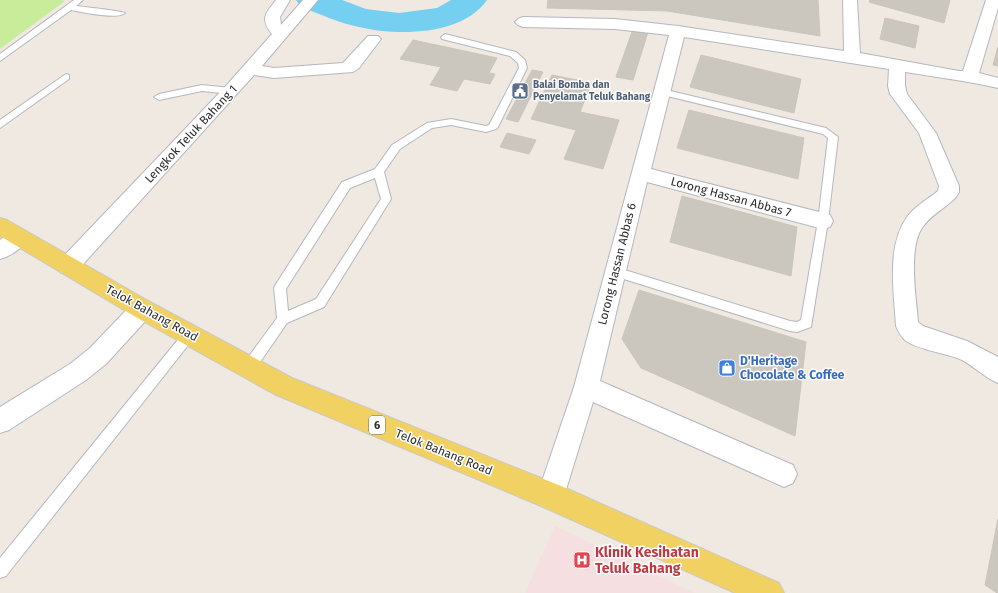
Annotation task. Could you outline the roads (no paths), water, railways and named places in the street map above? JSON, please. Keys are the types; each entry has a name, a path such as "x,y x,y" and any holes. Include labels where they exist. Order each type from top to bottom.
{"main road":[{"name":"Telok Bahang Road","path":"6,238 68,266 142,309 283,386 551,496 759,591"}],"street":[{"path":"280,34 272,24 271,20 283,0"},
{"path":"850,0 852,57"},
{"path":"970,76 993,0"},
{"name":"Lengkok Teluk Bahang 1","path":"68,266 231,91 307,4"},
{"path":"523,22 615,24 678,31 852,57 959,76 970,76 998,83"},
{"name":"Lorong Hassan Abbas 6","path":"551,496 586,387 640,173 678,31"},
{"path":"250,69 270,73 288,79 349,68 372,39"},
{"path":"898,65 896,79 899,96 924,127 949,186 949,192 915,221 911,230 903,260 907,326 915,334 977,356 989,363 998,372"},
{"name":"Lorong Hassan Abbas 7","path":"640,173 823,221"},
{"path":"0,421 78,372 98,356 142,309"},
{"path":"586,387 784,474"}],"lane":[{"path":"0,58 79,0"},
{"path":"70,7 96,12 121,13"},
{"path":"283,319 280,288 346,185 379,172 396,147 430,125 451,122 486,129 493,128 523,68 522,62 513,54 445,37"},
{"path":"0,125 66,77"},
{"path":"160,97 202,88 231,91"},
{"path":"615,272 797,327 807,323 823,221 833,137 830,133 662,92"},
{"path":"249,367 283,319 320,303 386,199 379,172"},
{"path":"0,570 189,335"}],"waterway":[{"path":"312,0 360,18 399,23 445,17 461,8 471,0"}],"place":[{"name":"Balai Bomba dan Penyelamat Teluk Bahang","path":"520,91"},
{"name":"D'Heritage Chocolate & Coffee","path":"727,368"},
{"name":"Klinik Kesihatan Teluk Bahang","path":"582,560"}]}
